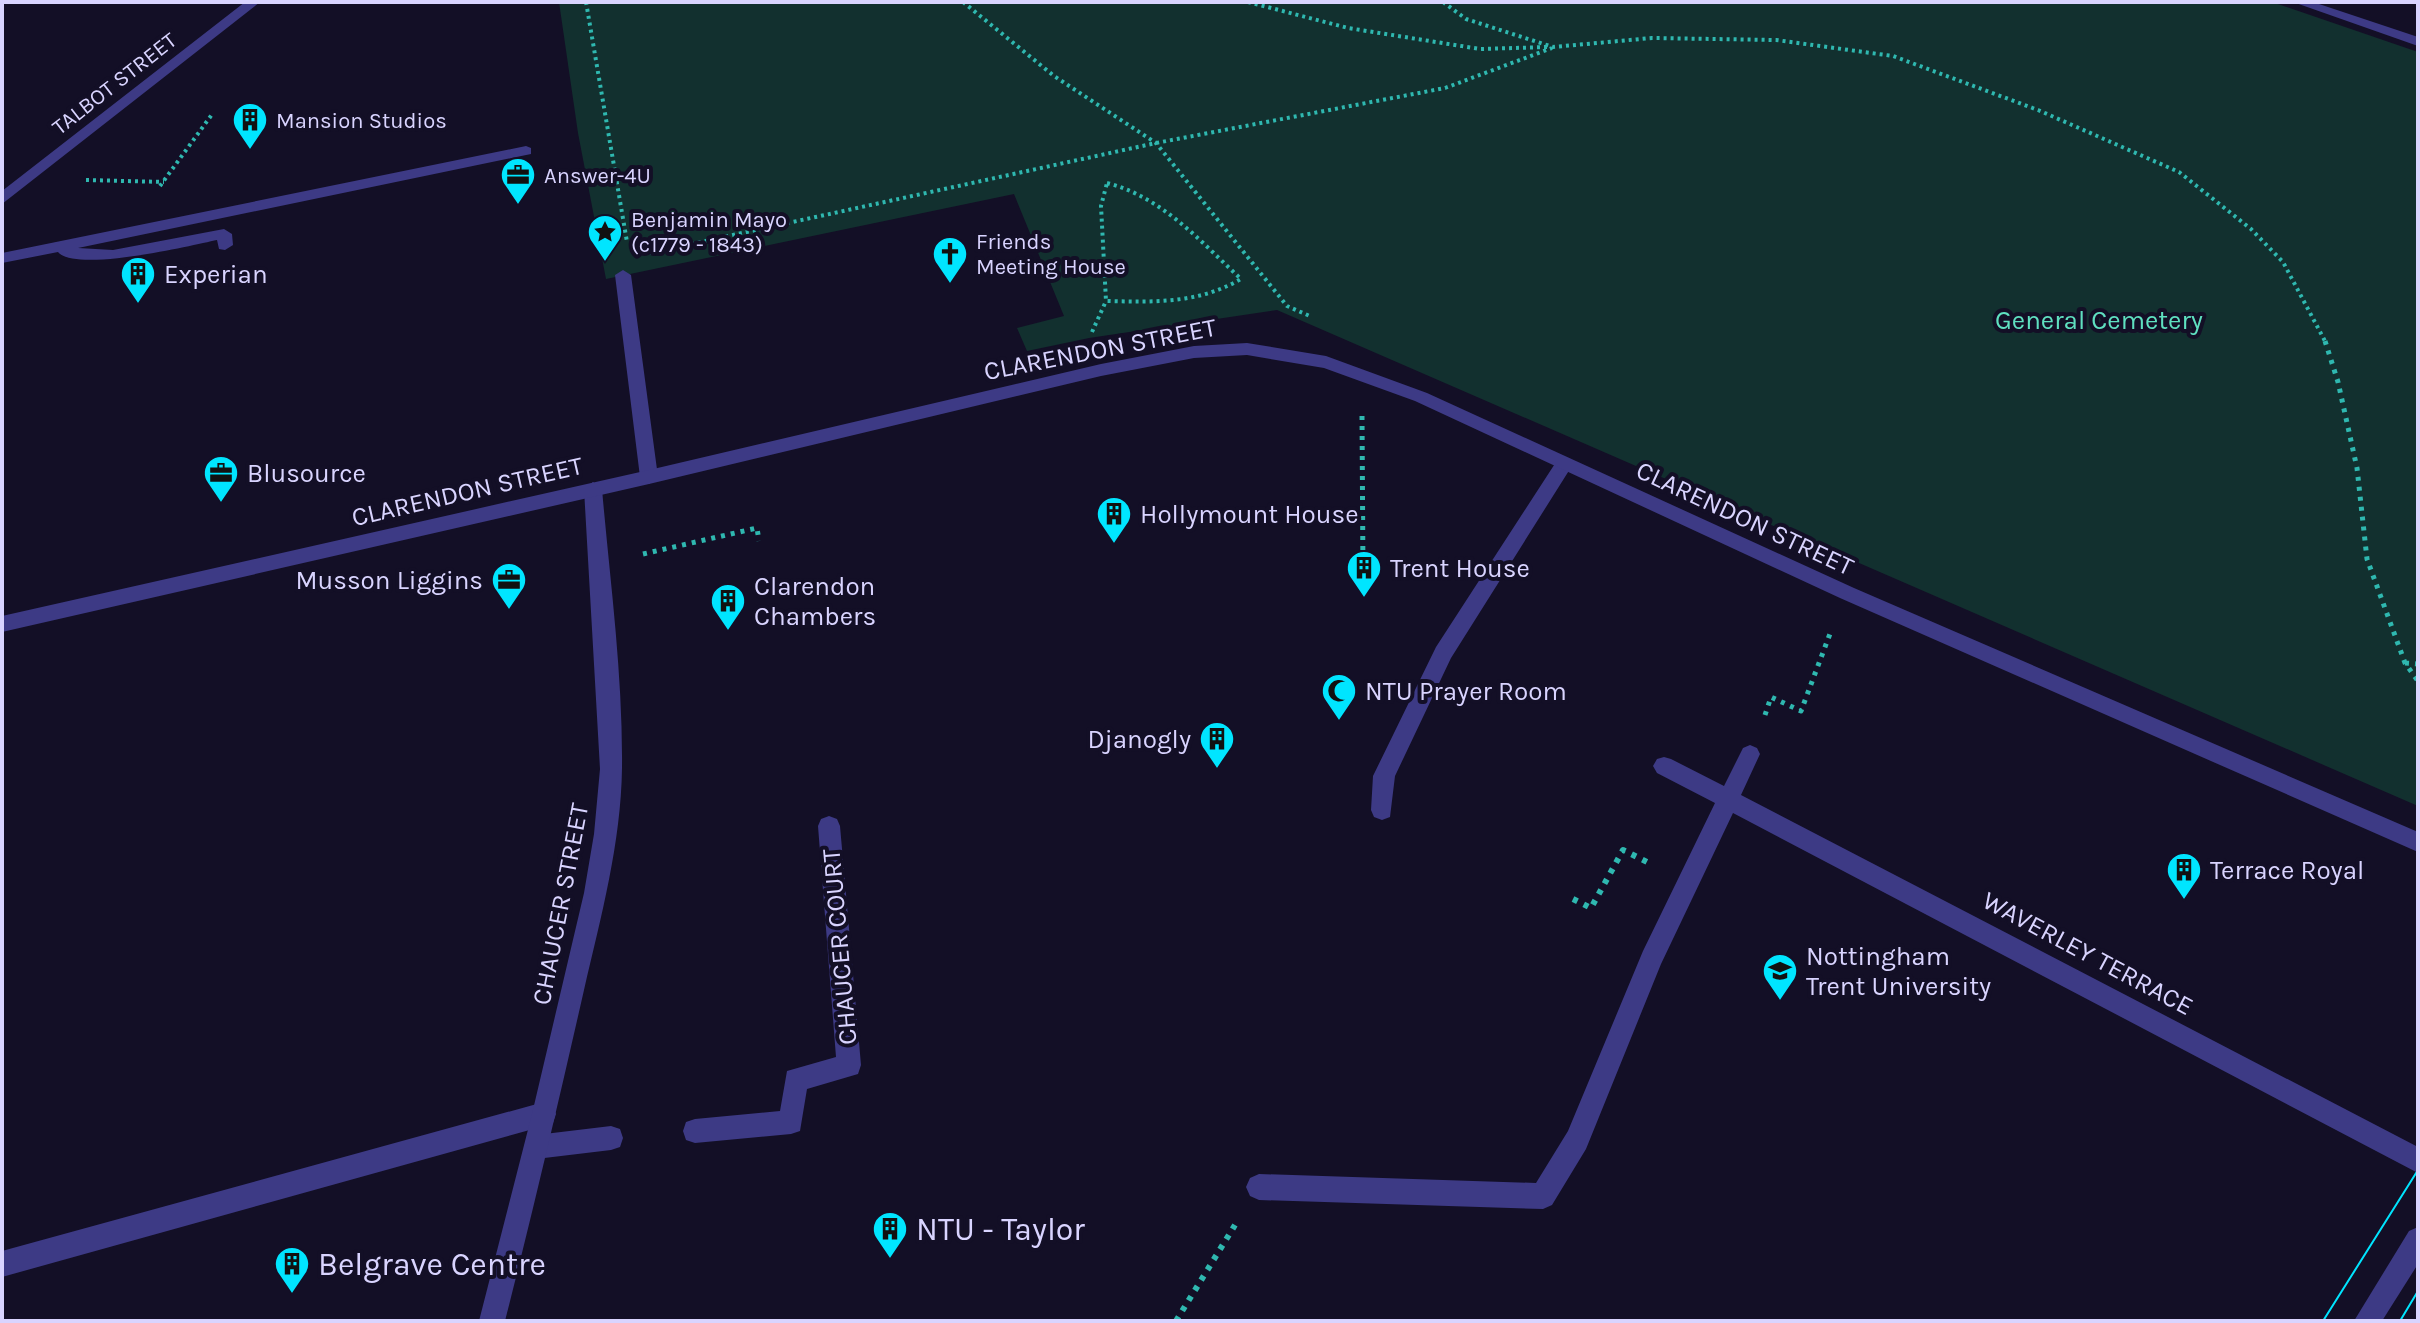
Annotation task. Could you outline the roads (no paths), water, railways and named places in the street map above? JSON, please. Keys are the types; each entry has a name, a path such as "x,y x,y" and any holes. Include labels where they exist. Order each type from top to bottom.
{"street":[{"name":"TALBOT STREET","path":"2,199 253,2"},
{"path":"2300,2 2418,42"},
{"path":"2,258 526,151"},
{"path":"38,250 113,255 224,234 225,245"},
{"path":"623,275 649,477"},
{"name":"CLARENDON STREET","path":"2,624 649,477 1101,370 1194,352 1247,349 1326,362 1421,397 1847,593 2418,842"},
{"path":"1382,810 1384,776 1443,653 1564,464"},
{"name":"CHAUCER STREET","path":"492,1321 544,1114 595,893 605,834 611,769 593,489"},
{"path":"1259,1187 1543,1196 1577,1140 1651,959 1750,754"},
{"name":"WAVERLEY TERRACE","path":"1664,766 2418,1160"},
{"name":"CHAUCER COURT","path":"695,1131 791,1122 796,1080 849,1065 829,826"},
{"path":"2,1264 544,1114"},
{"path":"536,1147 611,1138"},
{"path":"2367,1321 2418,1240"}],"tram line":[{"path":"2323,1321 2418,1170"},
{"path":"2400,1321 2418,1291"}],"place":[{"name":"Mansion Studios","path":"250,151"},
{"name":"Answer-4U","path":"518,206"},
{"name":"Benjamin Mayo (c1779 - 1843)","path":"605,263"},
{"name":"Friends Meeting House","path":"950,285"},
{"name":"Experian","path":"138,305"},
{"name":"Blusource","path":"221,504"},
{"name":"Hollymount House","path":"1114,545"},
{"name":"Trent House","path":"1364,599"},
{"name":"Musson Liggins","path":"509,611"},
{"name":"Clarendon Chambers","path":"728,632"},
{"name":"NTU Prayer Room","path":"1339,722"},
{"name":"Djanogly","path":"1217,770"},
{"name":"Terrace Royal","path":"2184,901"},
{"name":"Nottingham Trent University","path":"1780,1002"},
{"name":"NTU - Taylor","path":"890,1260"},
{"name":"Belgrave Centre","path":"292,1295"}],"park label":[{"name":"General Cemetery","path":"2099,320"}]}
